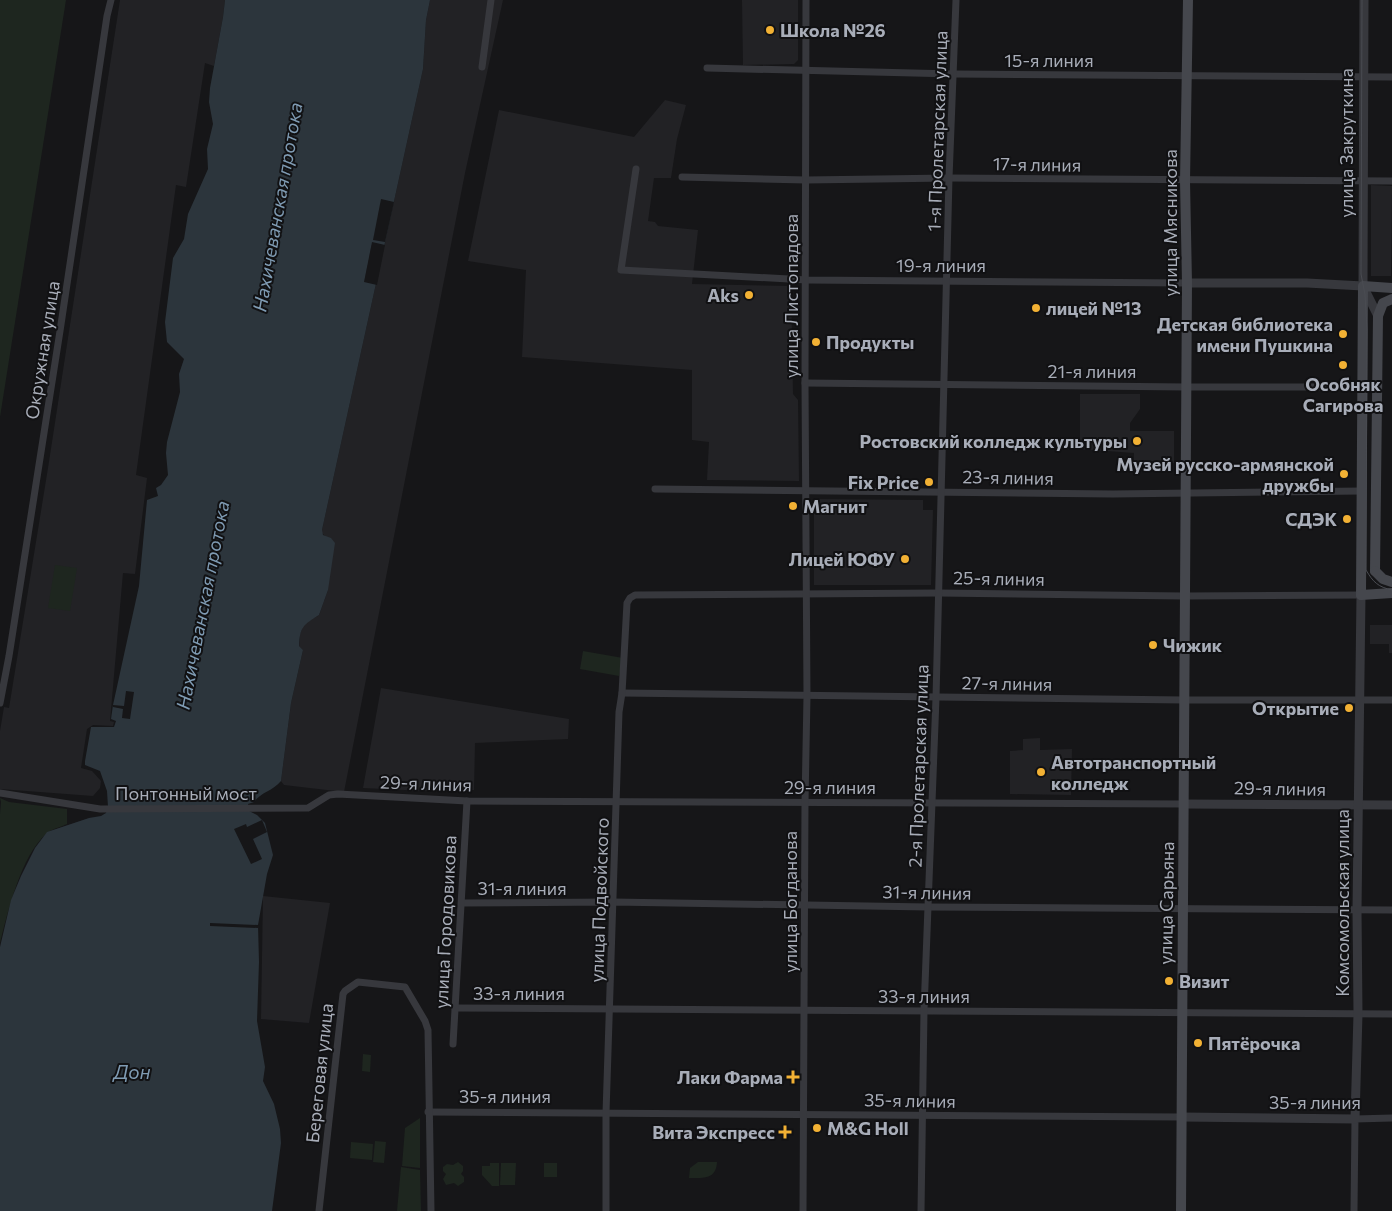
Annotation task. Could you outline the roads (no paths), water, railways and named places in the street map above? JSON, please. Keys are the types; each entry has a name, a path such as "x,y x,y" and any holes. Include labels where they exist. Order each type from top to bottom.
{"main road":[{"name":"улица Мясникова","path":"1184,596 1187,283 1185,181 1188,0"},
{"path":"1361,595 1363,286 1392,288"},
{"path":"1361,595 1367,580 1375,571 1378,316 1388,301"},
{"path":"1375,571 1383,579 1392,582"},
{"path":"1361,595 1392,593"},
{"name":"улица Сарьяна","path":"1181,1211 1184,596"}],"street":[{"name":"Окружная улица","path":"0,703 17,607 107,16 111,0"},
{"path":"482,68 491,0"},
{"name":"улица Листопадова","path":"806,0 805,383 807,593"},
{"name":"1-я Пролетарская улица","path":"939,593 949,178 956,0"},
{"name":"улица Закруткина","path":"1363,286 1364,0"},
{"name":"15-я линия","path":"707,68 954,74 1392,77"},
{"name":"19-я линия","path":"636,169 620,270 806,280 1307,283 1363,286"},
{"name":"17-я линия","path":"682,177 806,180 949,178 1392,181"},
{"path":"1363,286 1378,316"},
{"name":"21-я линия","path":"805,383 1186,387 1377,386"},
{"name":"23-я линия","path":"655,489 1185,494 1362,491"},
{"name":"25-я линия","path":"635,595 807,593 1184,596 1361,595"},
{"name":"улица Богданова","path":"803,1211 807,593"},
{"name":"2-я Пролетарская улица","path":"921,1211 924,1011 933,804 939,593"},
{"name":"улица Подвойского","path":"606,1211 606,1113 619,712 622,693 627,603 635,595"},
{"name":"Комсомольская улица","path":"1354,1211 1358,1014 1356,910 1361,700 1361,595"},
{"name":"27-я линия","path":"622,693 936,698 1392,700"},
{"name":"Понтонный мост","path":"0,793 100,809 272,807"},
{"name":"29-я линия","path":"272,807 308,808 329,795 467,801 1392,805"},
{"name":"улица Городовикова","path":"453,1044 467,801"},
{"name":"31-я линия","path":"462,903 613,902 928,908 1392,910"},
{"name":"Береговая улица","path":"319,1211 344,992 358,982 405,988 425,1021 428,1030"},
{"name":"33-я линия","path":"455,1008 1392,1014"},
{"name":"улица Городовикова","path":"428,1030 431,1211"},
{"name":"35-я линия","path":"428,1112 1392,1118"}],"water":[{"name":"Дон","path":"225,0 430,0 426,20 423,69 322,530 323,535 331,538 335,543 328,590 319,615 303,627 300,635 299,646 303,650 291,703 281,781 254,802 248,804 249,811 257,815 265,823 273,855 267,874 258,925 257,1021 265,1067 263,1081 274,1104 280,1129 281,1143 272,1211 0,1211 0,947 11,900 35,848 47,832 101,816 106,813 108,807 107,791 100,771 85,765 85,761 91,727 114,727 116,721 111,719 139,586 147,500 158,496 156,488 161,485 168,475 167,442 180,392 179,374 184,359 167,342 165,322 173,258 184,239 188,214 208,169 207,149 213,124 209,102 210,88"}],"tram line":[{"path":"1362,0 1361,274 1365,295 1367,329 1366,570 1376,583 1392,590"}],"place":[{"name":"Школа №26","path":"770,30"},
{"name":"Aks","path":"749,295"},
{"name":"лицей №13","path":"1036,308"},
{"name":"Детская библиотека имени Пушкина","path":"1343,334"},
{"name":"Продукты","path":"816,342"},
{"name":"Особняк Сагирова","path":"1343,365"},
{"name":"Ростовский колледж культуры","path":"1137,441"},
{"name":"Музей русско-армянской дружбы","path":"1344,474"},
{"name":"Fix Price","path":"929,482"},
{"name":"Магнит","path":"793,506"},
{"name":"СДЭК","path":"1347,519"},
{"name":"Лицей ЮФУ","path":"905,559"},
{"name":"Чижик","path":"1153,645"},
{"name":"Открытие","path":"1349,708"},
{"name":"Автотранспортный колледж","path":"1041,772"},
{"name":"Визит","path":"1169,981"},
{"name":"Пятёрочка","path":"1198,1043"},
{"name":"Лаки Фарма","path":"793,1077"},
{"name":"M&G Holl","path":"817,1128"},
{"name":"Вита Экспресс","path":"785,1132"}],"water label":[{"name":"Нахичеванская протока","path":"277,207"},
{"name":"Нахичеванская протока","path":"202,605"}]}
